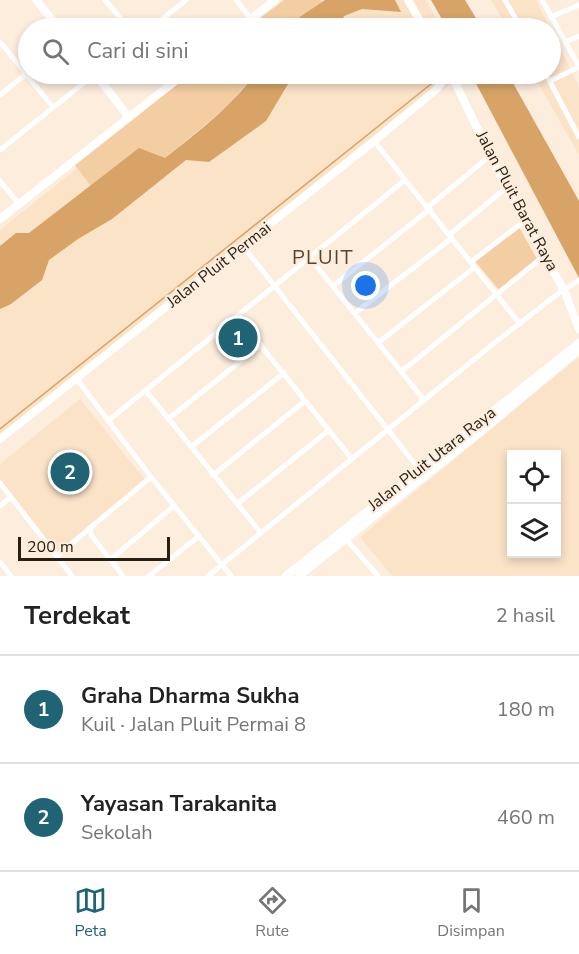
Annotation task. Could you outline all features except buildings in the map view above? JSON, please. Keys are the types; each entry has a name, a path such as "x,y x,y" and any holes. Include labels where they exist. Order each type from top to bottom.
{"street":[{"path":"36,0 51,18"},
{"path":"164,18 186,0"},
{"path":"236,0 250,18"},
{"path":"252,18 275,0"},
{"path":"408,0 420,18"},
{"path":"413,0 421,18"},
{"path":"505,0 515,18"},
{"path":"542,0 551,17 579,4"},
{"path":"107,1 121,18"},
{"path":"561,35 579,67 561,76"},
{"path":"565,42 579,36"},
{"path":"1,45 18,65"},
{"path":"0,95 18,80"},
{"path":"34,84 52,106"},
{"path":"0,150 82,84"},
{"path":"103,84 129,117"},
{"path":"0,219 171,84"},
{"path":"437,88 440,84"},
{"path":"552,84 579,137"},
{"path":"437,88 447,85 458,86"},
{"name":"Jalan Pluit Barat Raya","path":"458,86 506,188 564,290 577,318 579,329"},
{"name":"Jalan Pluit Permai","path":"0,438 243,246 437,88"},
{"path":"374,141 520,324"},
{"path":"333,286 491,155"},
{"path":"109,420 405,180"},
{"path":"0,181 19,204"},
{"path":"355,313 506,188"},
{"path":"379,342 526,220"},
{"path":"243,246 388,429 419,472"},
{"path":"402,371 546,255"},
{"path":"310,258 424,400"},
{"path":"208,576 424,400 577,281"},
{"path":"238,317 352,459"},
{"name":"Jalan Pluit Utara Raya","path":"286,576 480,427 579,344"},
{"path":"168,419 261,345"},
{"path":"191,447 284,373"},
{"path":"76,378 151,477 231,576"},
{"path":"146,391 261,533"},
{"path":"213,475 305,401"},
{"path":"237,504 328,431"},
{"name":"Jalan Pluit Utara Raya","path":"299,576 345,539 419,472"},
{"path":"57,556 151,477"},
{"path":"0,483 72,576"},
{"path":"0,506 11,497"},
{"path":"110,560 174,506"},
{"path":"90,528 91,535 123,576"},
{"path":"149,576 199,536"},
{"path":"345,539 378,576"},
{"path":"0,562 11,576"}],"shaded area":[{"path":"284,0 320,0 324,6 307,18 260,18"},
{"path":"285,0 426,0 436,18 262,18"},
{"path":"325,0 395,0 401,12 362,9 343,18 298,18"},
{"path":"431,0 465,0 476,18 441,18"},
{"path":"491,0 536,0 545,18 502,18"},
{"path":"561,50 579,88 579,155 539,84 561,84"},
{"path":"177,84 246,84 230,104 165,158 91,186 74,164"},
{"path":"182,84 450,84 0,440 0,230"},
{"path":"247,84 288,84 266,121 209,162 186,160 112,219 49,260 42,280 11,304 0,309 0,246 16,233 29,233 139,148 165,158 224,109"},
{"path":"476,84 514,84 579,201 579,278"},
{"path":"518,225 537,259 499,290 474,260"},
{"path":"579,357 579,576 392,576 360,537"},
{"path":"80,399 146,481 57,552 0,480 0,464"}],"waterway":[{"path":"0,429 431,84"}],"place":[{"name":"Graha Dharma Sukha","path":"238,338"},
{"name":"Yayasan Tarakanita","path":"70,472"}],"district":[{"name":"PLUIT","path":"323,257"}]}
